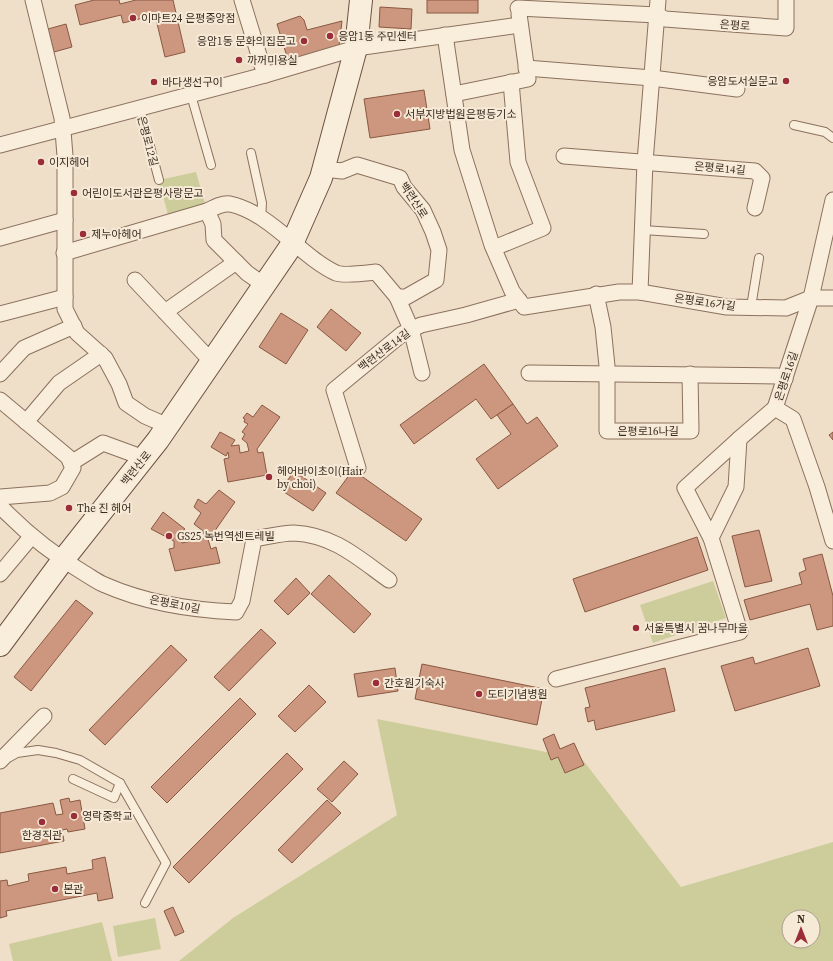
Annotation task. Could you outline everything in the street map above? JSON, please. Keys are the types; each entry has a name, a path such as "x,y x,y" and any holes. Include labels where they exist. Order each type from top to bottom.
{"main road":[{"name":"백련산로","path":"0,645 63,560 168,426 292,243 324,169 356,48 361,0"}],"street":[{"path":"33,0 62,118 65,156 65,309 77,333 105,358 119,384 126,403 145,416 168,426"},
{"path":"242,0 265,75"},
{"path":"640,292 645,162 658,0"},
{"name":"은평로","path":"657,15 665,20 786,28 786,0"},
{"path":"454,94 528,79 518,4 657,15"},
{"path":"140,109 265,75 356,48 520,25"},
{"path":"446,35 462,150 479,206 494,248 512,291 524,307 596,294"},
{"path":"526,68 652,78 736,89"},
{"path":"494,248 543,228 518,162 511,82"},
{"name":"은평로12길","path":"0,145 140,109"},
{"name":"은평로14길","path":"564,156 755,171 762,178 755,208"},
{"name":"백련산로","path":"324,169 342,171 357,165 400,178 404,187 423,210 439,250 436,280 406,297 397,298"},
{"name":"은평로16길","path":"833,200 811,298 775,408 793,419 829,513 833,541"},
{"path":"64,252 208,211 218,205 230,204 261,219 292,243 337,274 376,272 397,298 411,329 422,374"},
{"path":"208,211 213,224 214,240 236,262 264,285"},
{"path":"0,238 65,220"},
{"path":"165,312 236,262"},
{"path":"135,280 212,362"},
{"name":"은평로16가길","path":"596,294 640,292 727,307 786,308 811,298"},
{"name":"은평로16나길","path":"596,294 603,327 607,374 606,431 691,431 690,374"},
{"path":"0,314 65,297"},
{"path":"811,298 833,298"},
{"name":"백련산로14길","path":"358,468 334,390 402,334 421,324 480,312 519,300"},
{"path":"0,374 24,348 74,326"},
{"path":"26,422 59,383 101,354"},
{"path":"530,373 690,374 778,376 785,378"},
{"path":"0,400 68,457 71,463 102,442 144,458"},
{"path":"556,679 740,632 711,538 685,488 775,408"},
{"path":"711,538 736,487 739,439"},
{"name":"은평로10길","path":"0,505 50,493 62,487 73,468 71,463"},
{"name":"은평로10길","path":"0,505 31,537 63,560 104,585 160,604 210,611 236,612 242,601 254,539 292,533 320,537 344,547 389,580"},
{"path":"0,574 31,537"},
{"path":"0,762 44,716"}],"lane":[{"path":"191,95 210,165"},
{"name":"은평로12길","path":"140,109 159,180"},
{"path":"794,125 825,132 833,138"},
{"path":"251,153 262,203 261,219"},
{"path":"643,230 704,234"},
{"path":"751,307 759,258"},
{"path":"0,762 17,753 38,750 56,753 80,760 120,783 166,863 144,903"},
{"path":"74,779 114,798 120,783"}],"green space":[{"path":"196,172 206,207 169,219 159,180"},
{"path":"713,581 726,618 653,643 640,605"},
{"path":"377,719 582,759 681,887 833,842 833,961 179,961 233,918 397,815"},
{"path":"155,918 161,949 118,957 113,926"},
{"path":"102,922 112,961 13,961 9,944"}],"building":[{"path":"94,0 119,0 120,4 136,0 173,0 185,52 165,57 155,15 123,23 121,15 80,25 75,5"},
{"path":"427,0 478,0 478,13 427,13"},
{"path":"380,7 412,9 411,29 379,27"},
{"name":"응암1동 주민센터","path":"300,16 304,20 307,30 342,21 339,46 288,60 277,24"},
{"path":"66,24 72,47 54,52 48,29"},
{"name":"서부지방법원은평등기소","path":"424,90 430,129 370,138 364,99"},
{"path":"331,309 361,333 346,351 317,327"},
{"path":"281,313 308,330 286,364 259,347"},
{"path":"484,364 513,404 491,419 476,399 414,444 400,425"},
{"path":"513,404 527,424 537,417 558,446 498,489 476,459 511,434 497,415"},
{"path":"262,405 280,417 257,449 258,453 263,452 267,475 228,482 224,459 229,458 228,452 226,456 211,447 220,432 235,440 231,446 239,445 240,453 249,451 247,443 242,439 245,434 242,432 248,424 244,422 245,419 243,418 247,413 253,417"},
{"path":"833,432 833,440 829,435"},
{"path":"353,470 422,519 406,541 336,493"},
{"path":"294,471 326,493 313,511 281,490"},
{"path":"219,490 235,502 212,535 207,536 211,549 216,547 220,563 175,571 169,549 174,548 174,541 151,529 163,512 185,529 180,533 182,543 204,538 203,531 194,524 201,513 194,507 198,499 206,504"},
{"path":"759,530 772,581 745,587 732,536"},
{"path":"697,537 708,570 585,612 573,579"},
{"path":"822,554 833,596 833,626 817,630 810,604 750,620 744,600 802,584 799,573 806,570 803,559"},
{"path":"329,575 371,614 354,633 311,594"},
{"path":"296,578 310,593 288,615 274,601"},
{"path":"76,600 93,613 31,691 14,677"},
{"path":"261,629 276,643 229,691 214,677"},
{"path":"171,645 187,660 105,745 89,730"},
{"path":"808,648 820,686 735,711 721,666 753,657 755,664"},
{"name":"도티기념병원","path":"422,664 544,689 537,725 415,699"},
{"name":"간호원기숙사","path":"395,668 398,691 358,697 354,674"},
{"path":"665,668 675,711 596,730 594,720 588,722 585,708 590,707 585,688"},
{"path":"309,685 326,702 295,732 278,716"},
{"path":"240,698 256,714 167,803 151,787"},
{"path":"554,734 560,749 574,743 584,765 565,773 558,757 551,760 543,739"},
{"path":"287,753 303,769 189,883 173,867"},
{"path":"344,761 358,774 332,802 317,789"},
{"name":"한경직관","path":"69,798 70,802 80,800 85,829 68,832 67,829 62,830 64,841 0,853 0,813 53,803 56,815 63,814 60,800"},
{"path":"327,800 341,813 292,863 278,850"},
{"name":"본관","path":"105,857 113,898 98,901 97,893 6,911 7,916 0,918 0,881 7,880 8,886 29,881 28,874 66,867 67,874 93,869 92,860"},
{"path":"173,907 184,932 175,936 164,911"}],"place":[{"name":"이마트24 은평중앙점","path":"133,18"},
{"name":"응암1동 주민센터","path":"330,36"},
{"name":"응암1동 문화의집문고","path":"304,41"},
{"name":"까꺼미용실","path":"239,60"},
{"name":"응암도서실문고","path":"786,81"},
{"name":"바다생선구이","path":"154,82"},
{"name":"서부지방법원은평등기소","path":"397,114"},
{"name":"이지헤어","path":"41,162"},
{"name":"어린이도서관은평사랑문고","path":"74,193"},
{"name":"제누아헤어","path":"83,234"},
{"name":"헤어바이초이(Hair by choi)","path":"269,477"},
{"name":"The 진 헤어","path":"69,508"},
{"name":"GS25 녹번역센트레빌","path":"169,536"},
{"name":"서울특별시 꿈나무마을","path":"636,628"},
{"name":"간호원기숙사","path":"376,683"},
{"name":"도티기념병원","path":"479,694"},
{"name":"영락중학교","path":"74,816"},
{"name":"한경직관","path":"42,822"},
{"name":"본관","path":"55,889"}]}
